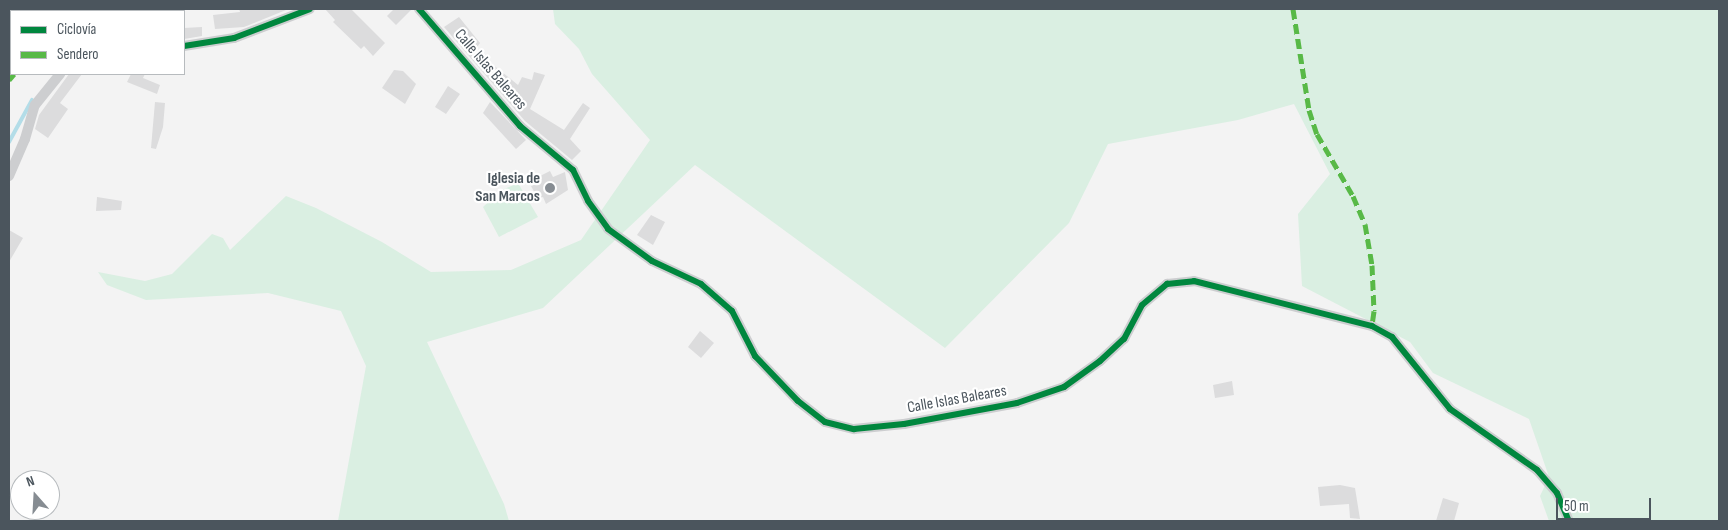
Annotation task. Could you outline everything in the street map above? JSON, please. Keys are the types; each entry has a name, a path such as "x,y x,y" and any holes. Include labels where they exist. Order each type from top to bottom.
{"street":[{"path":"185,46 234,38 310,9"},
{"name":"Calle Islas Baleares","path":"419,9 520,126 573,170 588,201 608,229 652,261 701,284 732,311 755,356 798,401 825,422 854,429 904,424 1017,403 1064,387 1100,361 1124,340 1142,305 1167,284 1194,282 1372,326 1392,337 1450,409 1537,470 1557,493 1569,521"},
{"path":"9,176 26,139 35,105 59,75"}],"green space":[{"path":"553,9 1719,9 1719,521 1549,521 1540,496 1549,477 1529,419 1433,373 1410,342 1302,286 1298,214 1330,174 1294,104 1238,120 1108,144 1069,223 945,348 695,165 543,308 427,342 504,504 509,521 338,521 366,366 341,311 268,293 146,300 107,285 98,272 145,281 172,274 212,234 223,238 230,250 286,196 316,208 382,242 431,272 511,270 581,240 650,140 592,74 579,49 555,24"},
{"path":"518,183 538,217 499,237 483,207 500,191"}],"building":[{"path":"239,9 286,10 244,27 215,29 213,15 240,12"},
{"path":"325,9 351,9 385,43 373,56 364,46 361,49 333,22 335,20"},
{"path":"394,9 412,9 396,25 387,16"},
{"path":"459,17 480,43 475,50 518,85 522,77 532,80 534,72 545,75 530,109 564,130 583,103 590,108 570,139 581,151 572,160 525,121 444,27"},
{"path":"202,27 202,36 185,39 185,28"},
{"path":"394,70 403,71 416,84 405,104 382,88"},
{"path":"68,75 81,75 60,103 68,109 48,138 35,129 39,115"},
{"path":"130,75 144,75 143,78 160,85 157,94 127,82"},
{"path":"448,86 460,94 446,114 435,107"},
{"path":"155,102 165,103 163,127 156,149 151,148"},
{"path":"490,102 526,140 516,149 483,113"},
{"name":"Iglesia de San Marcos","path":"550,171 553,177 565,172 568,190 546,204 543,197 538,199 531,186 540,182 538,177"},
{"path":"97,197 122,201 121,210 96,211"},
{"path":"651,215 665,222 653,245 637,235"},
{"path":"9,230 23,238 9,262"},
{"path":"700,331 714,343 701,358 688,347"},
{"path":"1232,381 1234,395 1215,398 1213,385"},
{"path":"1340,485 1355,488 1360,519 1350,518 1349,504 1320,506 1318,487"},
{"path":"1443,498 1459,503 1454,521 1436,521"}],"waterway":[{"path":"9,142 32,100"}],"marked path":[{"path":"1293,9 1309,110 1317,134 1353,196 1365,224 1372,265 1374,311 1372,326"},
{"path":"9,80 13,75"}],"cycle path":[{"path":"185,46 234,38 310,9"},
{"path":"419,9 520,126 573,170 588,201 608,229 652,261 701,284 732,311 755,356 798,401 825,422 854,429 904,424 1017,403 1064,387 1100,361 1124,339 1142,305 1167,284 1194,281 1372,326 1392,337 1450,409 1537,470 1557,493 1569,521"}],"place":[{"name":"Iglesia de San Marcos","path":"550,188"}]}
